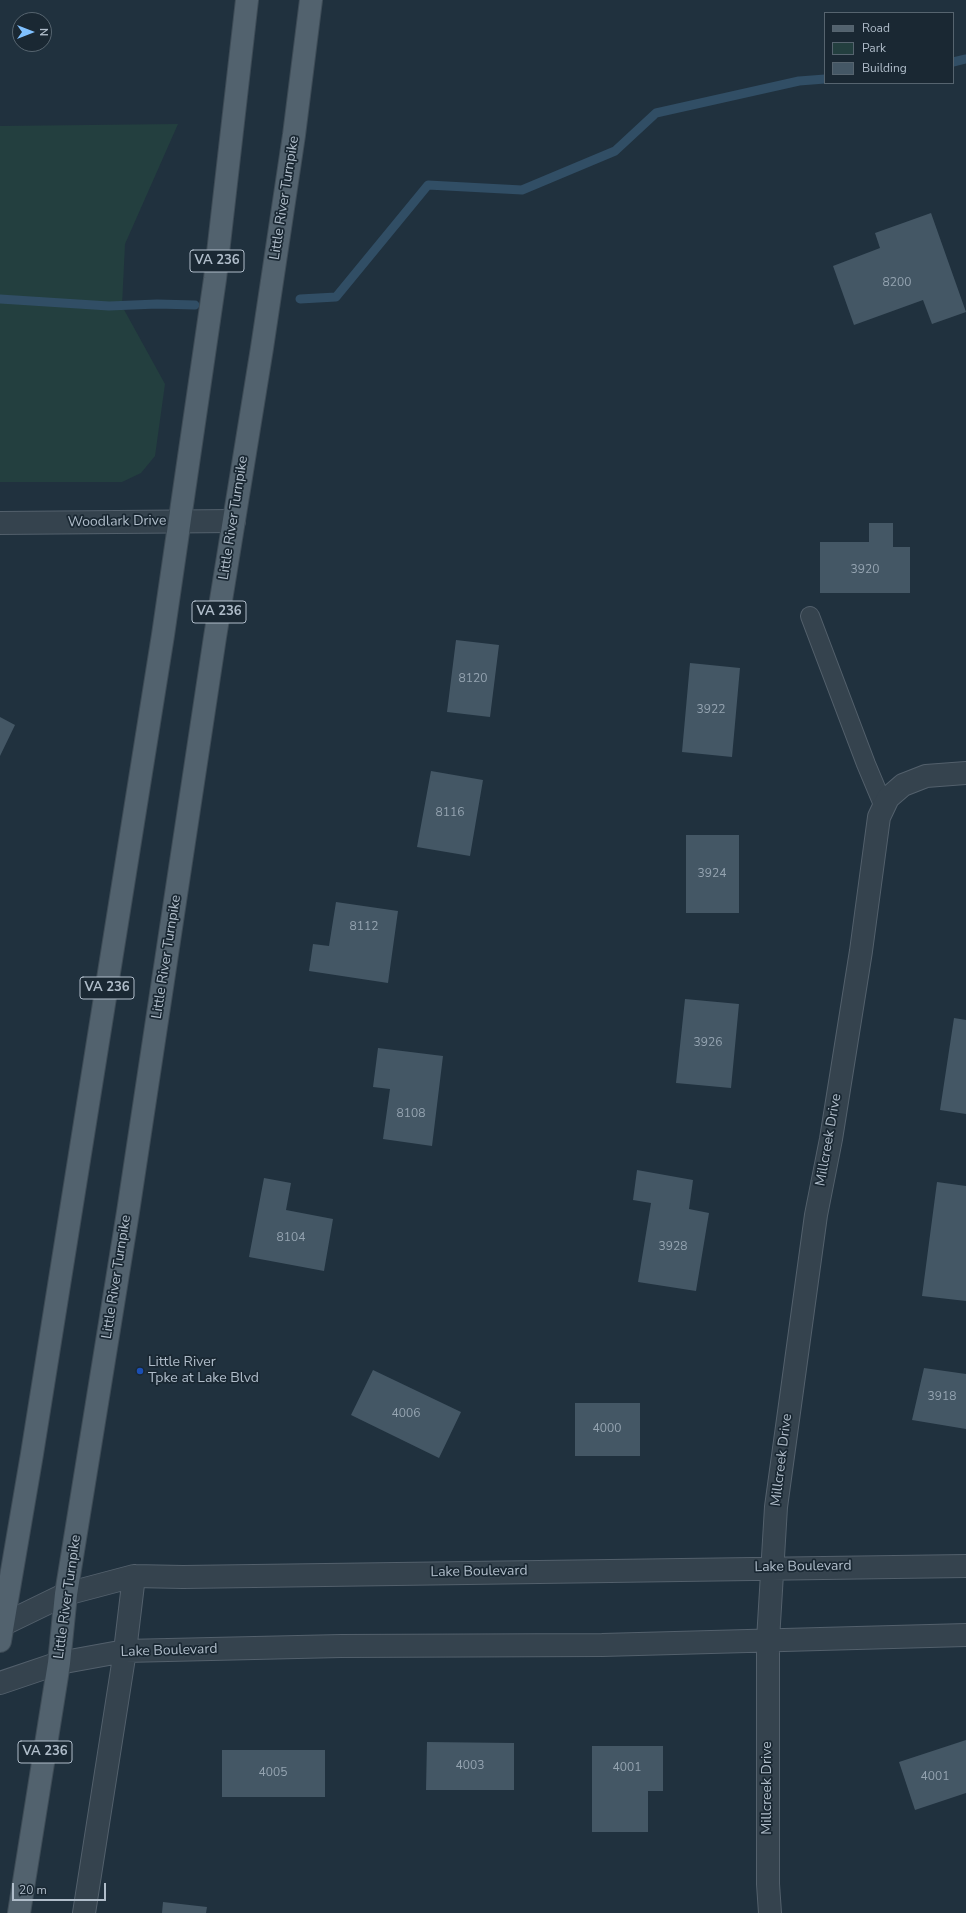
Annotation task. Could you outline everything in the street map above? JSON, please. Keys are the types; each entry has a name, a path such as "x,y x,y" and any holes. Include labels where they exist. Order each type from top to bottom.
{"main road":[{"name":"VA 236","path":"1,1631 37,1423 180,522 215,279 247,0"},
{"name":"Little River Turnpike","path":"19,1913 59,1663 66,1594 127,1220 294,136 311,0"}],"street":[{"name":"Woodlark Drive","path":"0,523 234,521"},
{"name":"Millcreek Drive","path":"770,1913 768,1884 768,1640 777,1499 816,1216 831,1139 861,951 879,817 888,798 903,785 926,776 966,773"},
{"name":"Lake Boulevard","path":"1,1631 66,1594 134,1576 199,1577 966,1566"},
{"path":"84,1913 125,1651 134,1576"},
{"name":"Lake Boulevard","path":"0,1683 59,1663 125,1651 341,1646 602,1645 966,1635"}],"lane":[{"path":"810,616 866,764 884,807"}],"green space":[{"path":"178,124 125,244 122,306 165,384 155,456 141,473 122,482 0,482 0,126"}],"building":[{"path":"931,213 966,312 932,324 923,300 854,325 833,266 880,248 875,233"},
{"path":"869,523 893,523 893,547 910,547 910,593 820,593 820,542 869,542"},
{"path":"456,640 499,645 490,717 447,712"},
{"path":"690,663 740,668 732,757 682,752"},
{"path":"0,717 15,725 0,756"},
{"path":"431,771 483,780 470,856 417,847"},
{"path":"686,835 739,835 739,913 686,913"},
{"path":"336,902 398,911 388,983 309,971 313,944 329,946"},
{"path":"685,999 739,1004 731,1088 676,1083"},
{"path":"954,1018 966,1020 966,1114 940,1110"},
{"path":"378,1048 443,1056 432,1146 383,1139 390,1089 373,1087"},
{"path":"637,1170 693,1180 689,1209 709,1213 696,1291 638,1282 651,1203 633,1200"},
{"path":"264,1178 291,1183 286,1210 333,1219 324,1271 249,1257"},
{"path":"937,1182 966,1186 966,1301 922,1296"},
{"path":"924,1368 966,1374 966,1429 912,1420"},
{"path":"373,1370 461,1412 439,1458 351,1415"},
{"path":"575,1403 640,1403 640,1456 575,1456"},
{"path":"966,1740 966,1793 915,1810 899,1762"},
{"path":"427,1742 514,1743 514,1790 426,1790"},
{"path":"592,1746 663,1746 663,1791 648,1791 648,1832 592,1832"},
{"path":"222,1750 325,1750 325,1797 222,1797"},
{"path":"163,1902 207,1907 206,1913 162,1913"}],"waterway":[{"path":"954,62 966,59"},
{"path":"300,299 336,297 428,185 522,190 615,151 656,113 799,81 824,79"},
{"path":"0,299 109,306 157,304 195,305"}],"place":[{"name":"Little River Tpke at Lake Blvd","path":"140,1371"}]}
